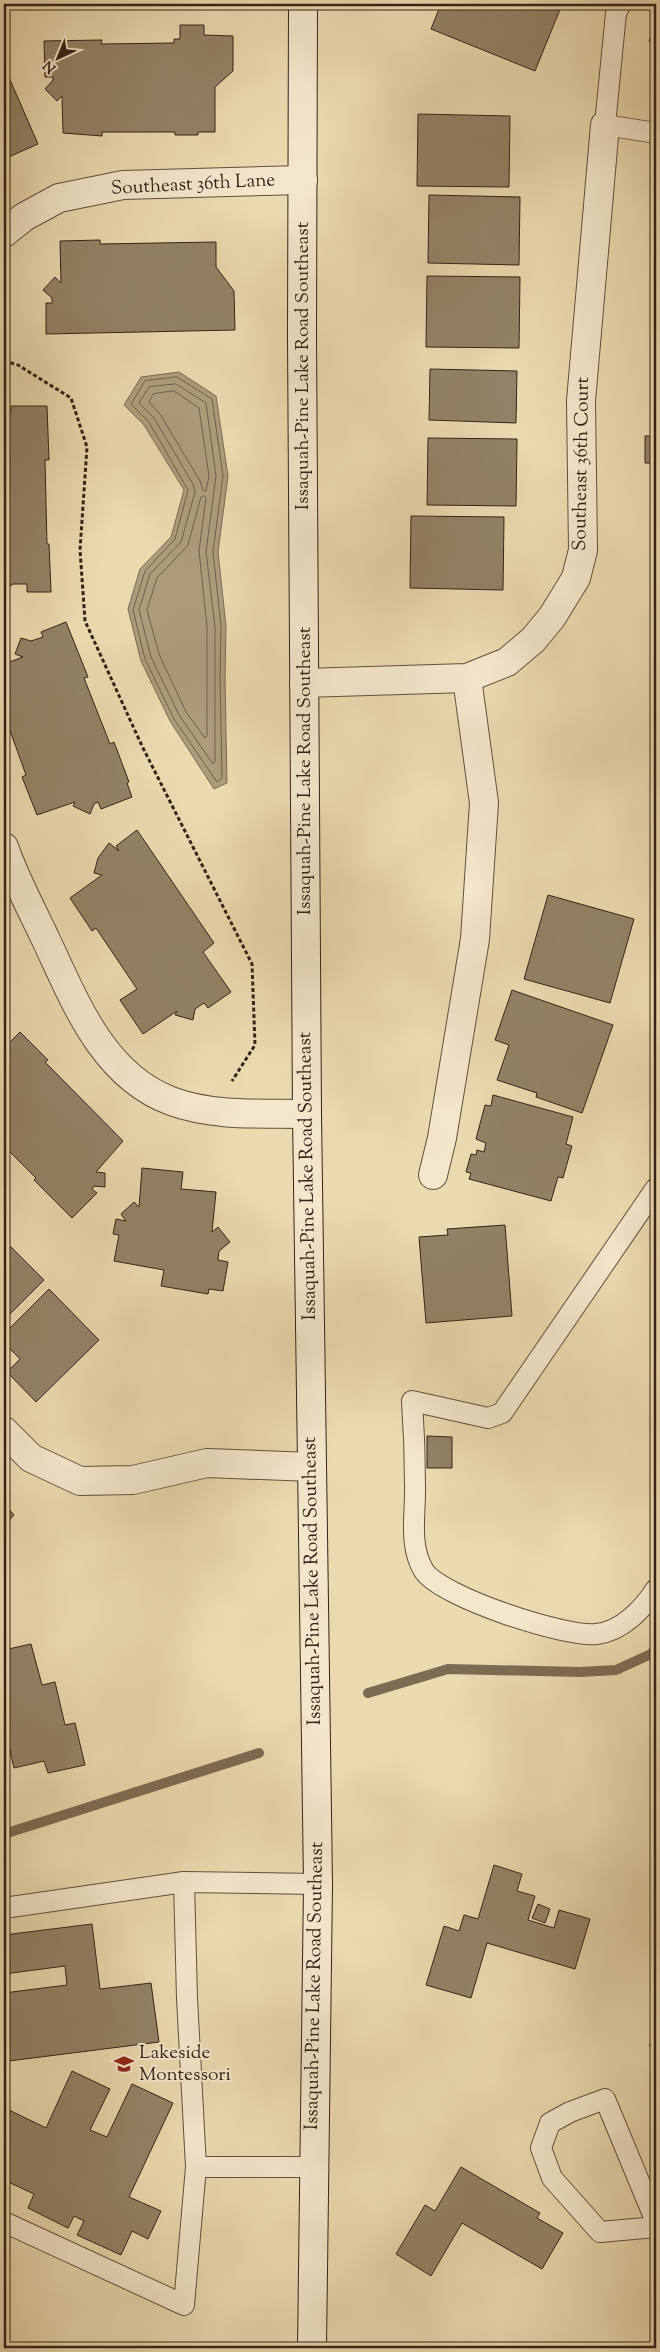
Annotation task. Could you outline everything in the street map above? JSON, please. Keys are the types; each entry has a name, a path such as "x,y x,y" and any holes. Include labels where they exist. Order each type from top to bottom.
{"street":[{"name":"Issaquah-Pine Lake Road Southeast","path":"303,4 307,1114 318,1884 312,2348"},
{"name":"Southeast 36th Court","path":"304,683 467,678 507,662 532,640 552,617 576,578 583,550 581,401 604,125"},
{"name":"Southeast 36th Lane","path":"4,233 24,216 59,198 123,185 303,180"},
{"path":"433,1175 442,1138 475,939 484,803 467,678"},
{"path":"4,847 84,1019 104,1048 127,1074 153,1092 172,1101 204,1110 307,1114"},
{"path":"4,1431 30,1458 80,1480 133,1480 207,1463 312,1467"}],"lane":[{"path":"620,4 616,13 604,125 656,133"},
{"path":"656,1188 502,1413 488,1418 412,1401 416,1484 413,1530 416,1549 425,1572 482,1606 529,1622 565,1630 597,1634 619,1626 646,1605 656,1589"},
{"path":"4,1908 184,1882 318,1884"},
{"path":"4,2222 184,2305 196,2167 187,1998 184,1882"},
{"path":"656,2222 606,2099 570,2112 550,2122 541,2148 552,2178 600,2232 656,2227"},
{"path":"196,2167 313,2167"}],"path":[{"path":"4,361 18,365 71,398 87,447 80,550 85,621 142,746 252,964 255,1045 237,1076 204,1110"}],"water":[{"path":"179,372 216,396 228,476 218,552 226,626 227,783 214,789 170,721 141,661 128,609 140,569 171,537 184,490 144,425 124,405 141,377"}],"building":[{"path":"441,4 554,4 561,7 535,71 431,29"},
{"path":"656,24 656,45 649,41"},
{"path":"180,25 204,25 204,35 233,36 233,71 215,87 215,132 198,132 198,135 175,135 175,132 102,132 102,136 63,133 62,96 57,101 45,89 53,80 53,77 45,77 44,41 102,40 101,44 174,43 174,39 180,39"},
{"path":"4,66 38,144 4,159"},
{"path":"418,114 510,116 509,187 417,186"},
{"path":"429,195 520,197 519,265 428,263"},
{"path":"656,219 656,260 655,260"},
{"path":"100,240 100,244 216,242 216,267 234,291 235,330 46,334 46,303 52,303 52,298 43,290 55,277 61,283 60,241"},
{"path":"427,276 520,277 519,348 426,347"},
{"path":"654,313 656,313 656,380 653,380"},
{"path":"430,369 517,371 516,423 429,420"},
{"path":"656,392 656,463 645,463 645,436 655,436"},
{"path":"11,406 47,406 49,460 45,460 47,544 49,544 51,592 27,592 27,584 13,584 4,591 4,408 11,413"},
{"path":"428,438 517,439 516,506 427,505"},
{"path":"411,516 504,517 503,590 410,588"},
{"path":"66,622 88,677 84,678 110,744 114,742 129,782 127,783 132,797 101,809 98,802 94,804 90,814 73,806 75,802 37,815 22,777 26,775 4,714 4,664 23,657 15,654 21,638 31,641 43,637 41,632"},
{"path":"137,830 214,943 203,952 231,992 208,1008 204,1003 195,1009 193,1020 175,1015 177,1011 143,1034 120,1000 137,989 96,928 92,931 70,898 102,875 94,873 98,858 109,843 119,851 116,846"},
{"path":"548,895 634,919 610,1003 524,979"},
{"path":"512,990 613,1025 582,1113 536,1097 537,1093 497,1080 509,1045 495,1040"},
{"path":"20,1032 48,1060 45,1062 123,1141 96,1172 105,1173 105,1187 94,1186 92,1189 97,1193 72,1218 34,1180 36,1178 4,1146 4,1048"},
{"path":"493,1095 573,1117 566,1144 572,1146 563,1178 558,1177 551,1201 469,1179 471,1173 466,1172 471,1154 476,1155 477,1150 484,1152 486,1143 476,1139 485,1105 491,1106"},
{"path":"142,1168 183,1172 181,1189 216,1192 212,1232 218,1227 230,1242 219,1251 218,1260 228,1262 223,1291 209,1289 208,1294 161,1286 164,1270 114,1261 119,1235 113,1234 116,1219 126,1221 121,1214 134,1202 139,1207"},
{"path":"505,1225 512,1316 426,1323 419,1237 448,1235 447,1229"},
{"path":"4,1240 44,1280 4,1320"},
{"path":"49,1289 99,1340 36,1402 7,1372 20,1359 4,1343 4,1334"},
{"path":"427,1436 452,1437 452,1468 427,1468"},
{"path":"4,1504 14,1515 4,1526"},
{"path":"31,1644 42,1685 55,1682 65,1725 75,1723 85,1765 48,1773 44,1761 14,1768 4,1725 4,1650"},
{"path":"494,1865 522,1874 517,1891 535,1896 528,1920 554,1928 559,1910 590,1919 575,1969 487,1943 471,1998 426,1985 444,1926 459,1931 464,1915 478,1919"},
{"path":"538,1904 550,1909 545,1923 532,1918"},
{"path":"92,1924 100,1989 151,1983 159,2042 9,2061 4,2020 4,1993 67,1985 65,1966 4,1974 4,1935"},
{"path":"656,2037 656,2052 649,2045"},
{"path":"72,2071 110,2089 90,2130 107,2137 132,2084 173,2103 129,2197 161,2211 148,2239 132,2231 121,2255 77,2235 84,2221 74,2216 68,2228 28,2208 34,2194 4,2180 4,2120 9,2110 46,2128"},
{"path":"461,2167 540,2213 537,2218 563,2233 542,2269 462,2223 431,2276 396,2254 425,2205 435,2211"}],"waterway":[{"path":"368,1693 448,1669 580,1672 616,1670 651,1654 656,1648"},
{"path":"4,1834 259,1753"}],"place":[{"name":"Lakeside Montessori","path":"124,2064"}]}
